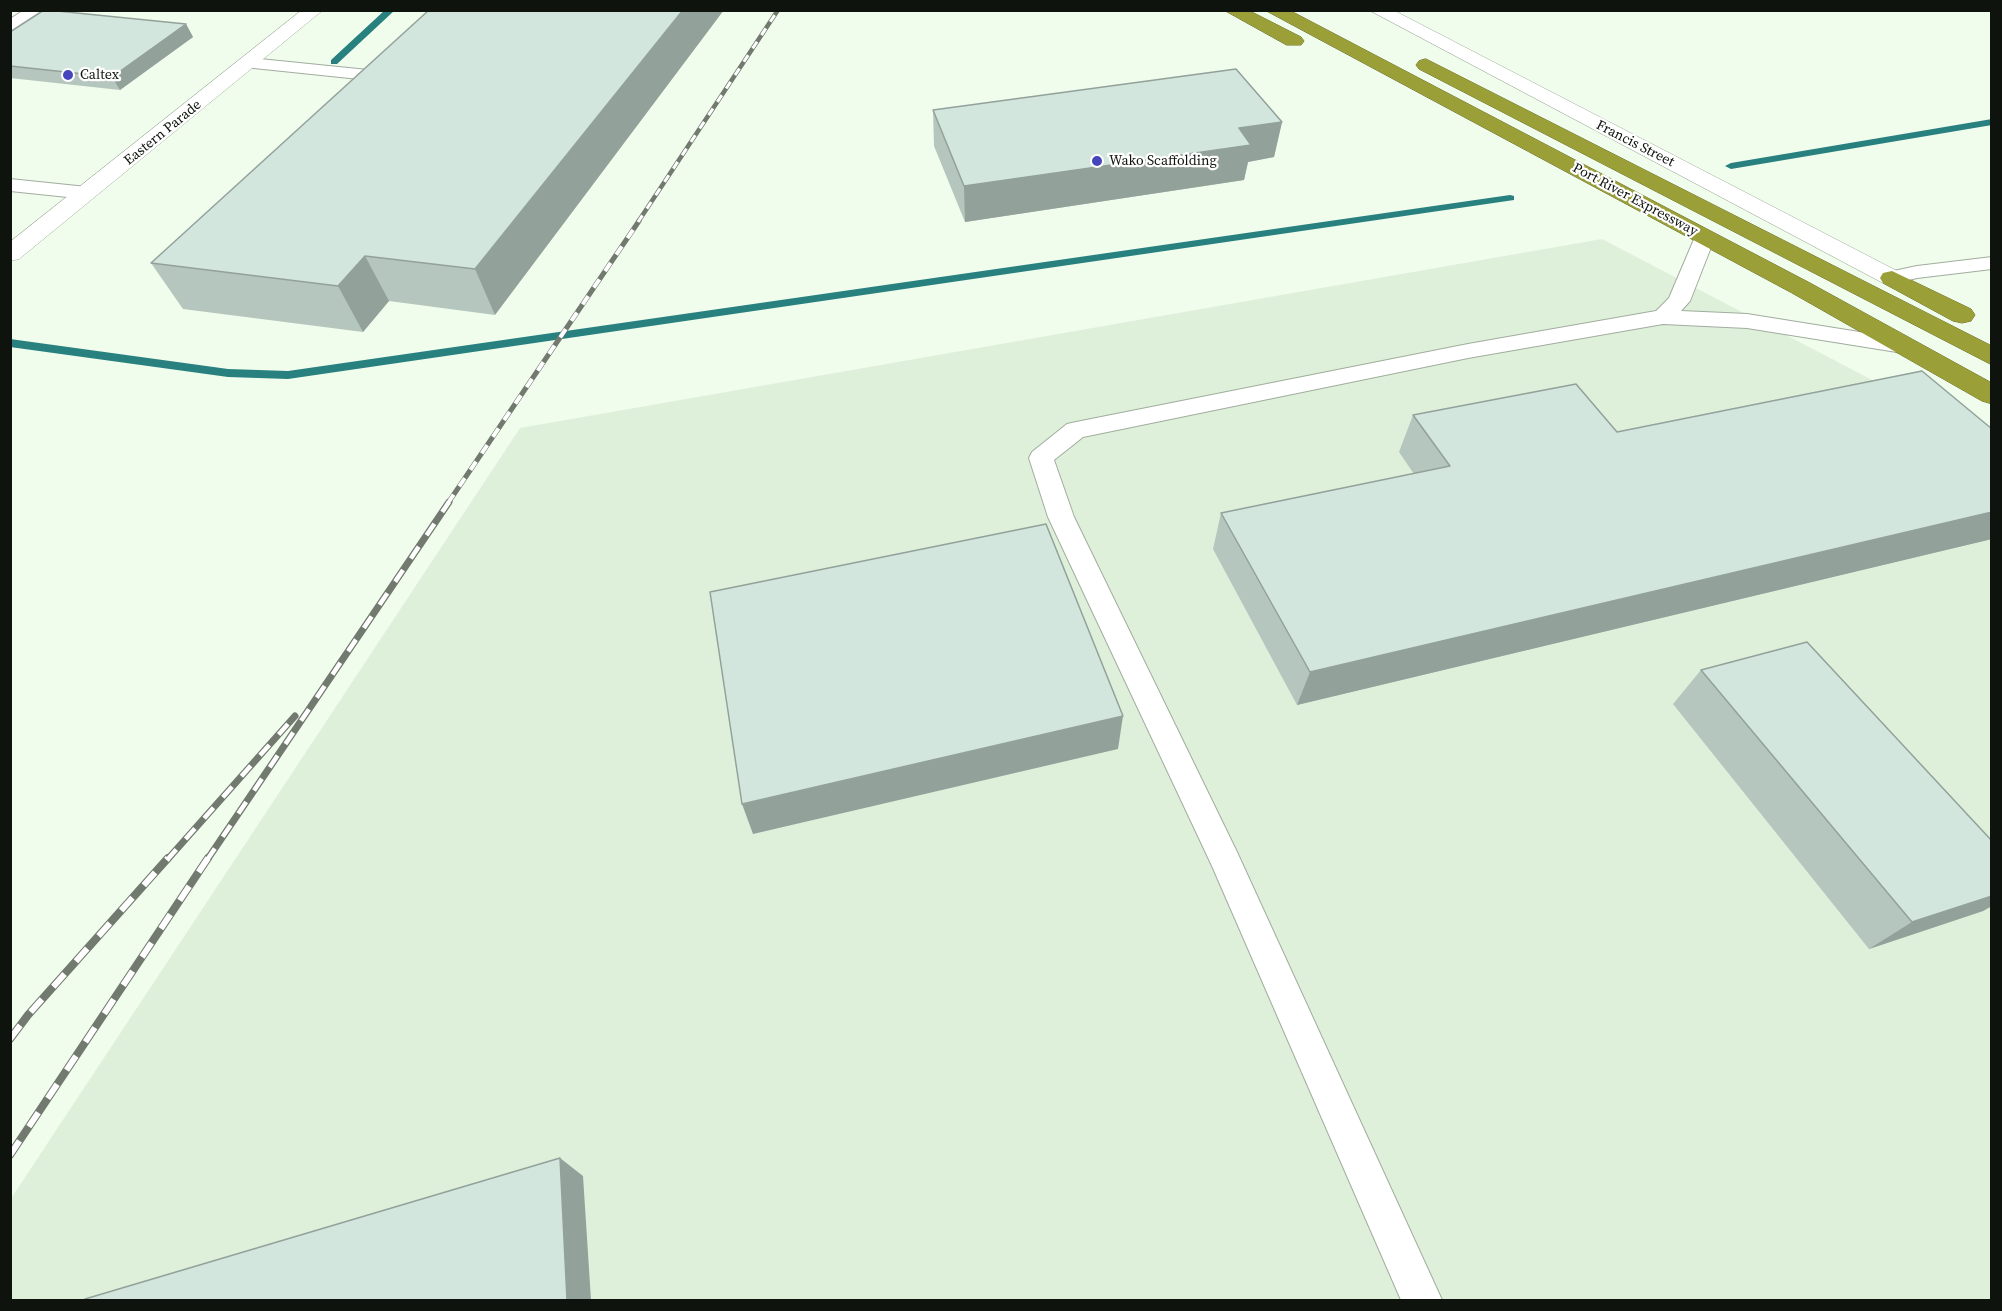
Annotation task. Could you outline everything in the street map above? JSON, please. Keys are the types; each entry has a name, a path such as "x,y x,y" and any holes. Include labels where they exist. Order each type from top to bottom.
{"highway":[{"path":"1233,10 1631,207 1705,237"},
{"name":"Port River Expressway","path":"1275,10 1705,237 1992,395"},
{"path":"1321,10 1342,21"},
{"name":"Port River Expressway","path":"1405,54 1992,357"},
{"path":"1892,278 1992,331"}],"main road":[{"name":"Eastern Parade","path":"10,254 314,10"},
{"name":"Francis Street","path":"1378,10 1892,278"}],"lane":[{"path":"10,27 36,10"},
{"path":"250,63 388,77"},
{"path":"10,185 87,193"},
{"path":"1663,317 1679,301 1705,237"},
{"path":"1892,278 1917,272 1992,263"},
{"path":"1422,1300 1226,862 1061,517 1041,458 1076,430 1468,351 1663,317 1747,321 1903,346"}],"shaded area":[{"path":"1602,239 1991,442 1991,1300 11,1300 10,1200 520,428"}],"building":[{"path":"44,10 186,24 112,77 10,66 10,32"},
{"path":"429,10 683,10 475,269 365,256 338,286 151,263"},
{"path":"1236,69 1282,122 1239,128 1251,145 964,186 933,110"},
{"path":"1922,371 1992,429 1992,512 1310,672 1221,513 1450,466 1413,415 1576,384 1617,432"},
{"path":"1046,524 1123,716 742,804 710,592"},
{"path":"1807,642 1992,841 1992,896 1912,922 1701,670"},
{"path":"560,1158 567,1300 84,1300 85,1299"}],"waterway":[{"path":"334,62 391,10"},
{"path":"1731,166 1992,122"},
{"path":"10,343 228,373 288,375 1510,198"}],"railway":[{"path":"638,222 778,10"},
{"path":"448,503 639,221"},
{"path":"207,860 449,502"},
{"path":"167,860 295,716"},
{"path":"10,1039 28,1015 168,858"},
{"path":"10,1155 208,858"}],"place":[{"name":"Caltex","path":"68,75"},
{"name":"Wako Scaffolding","path":"1097,161"}]}
